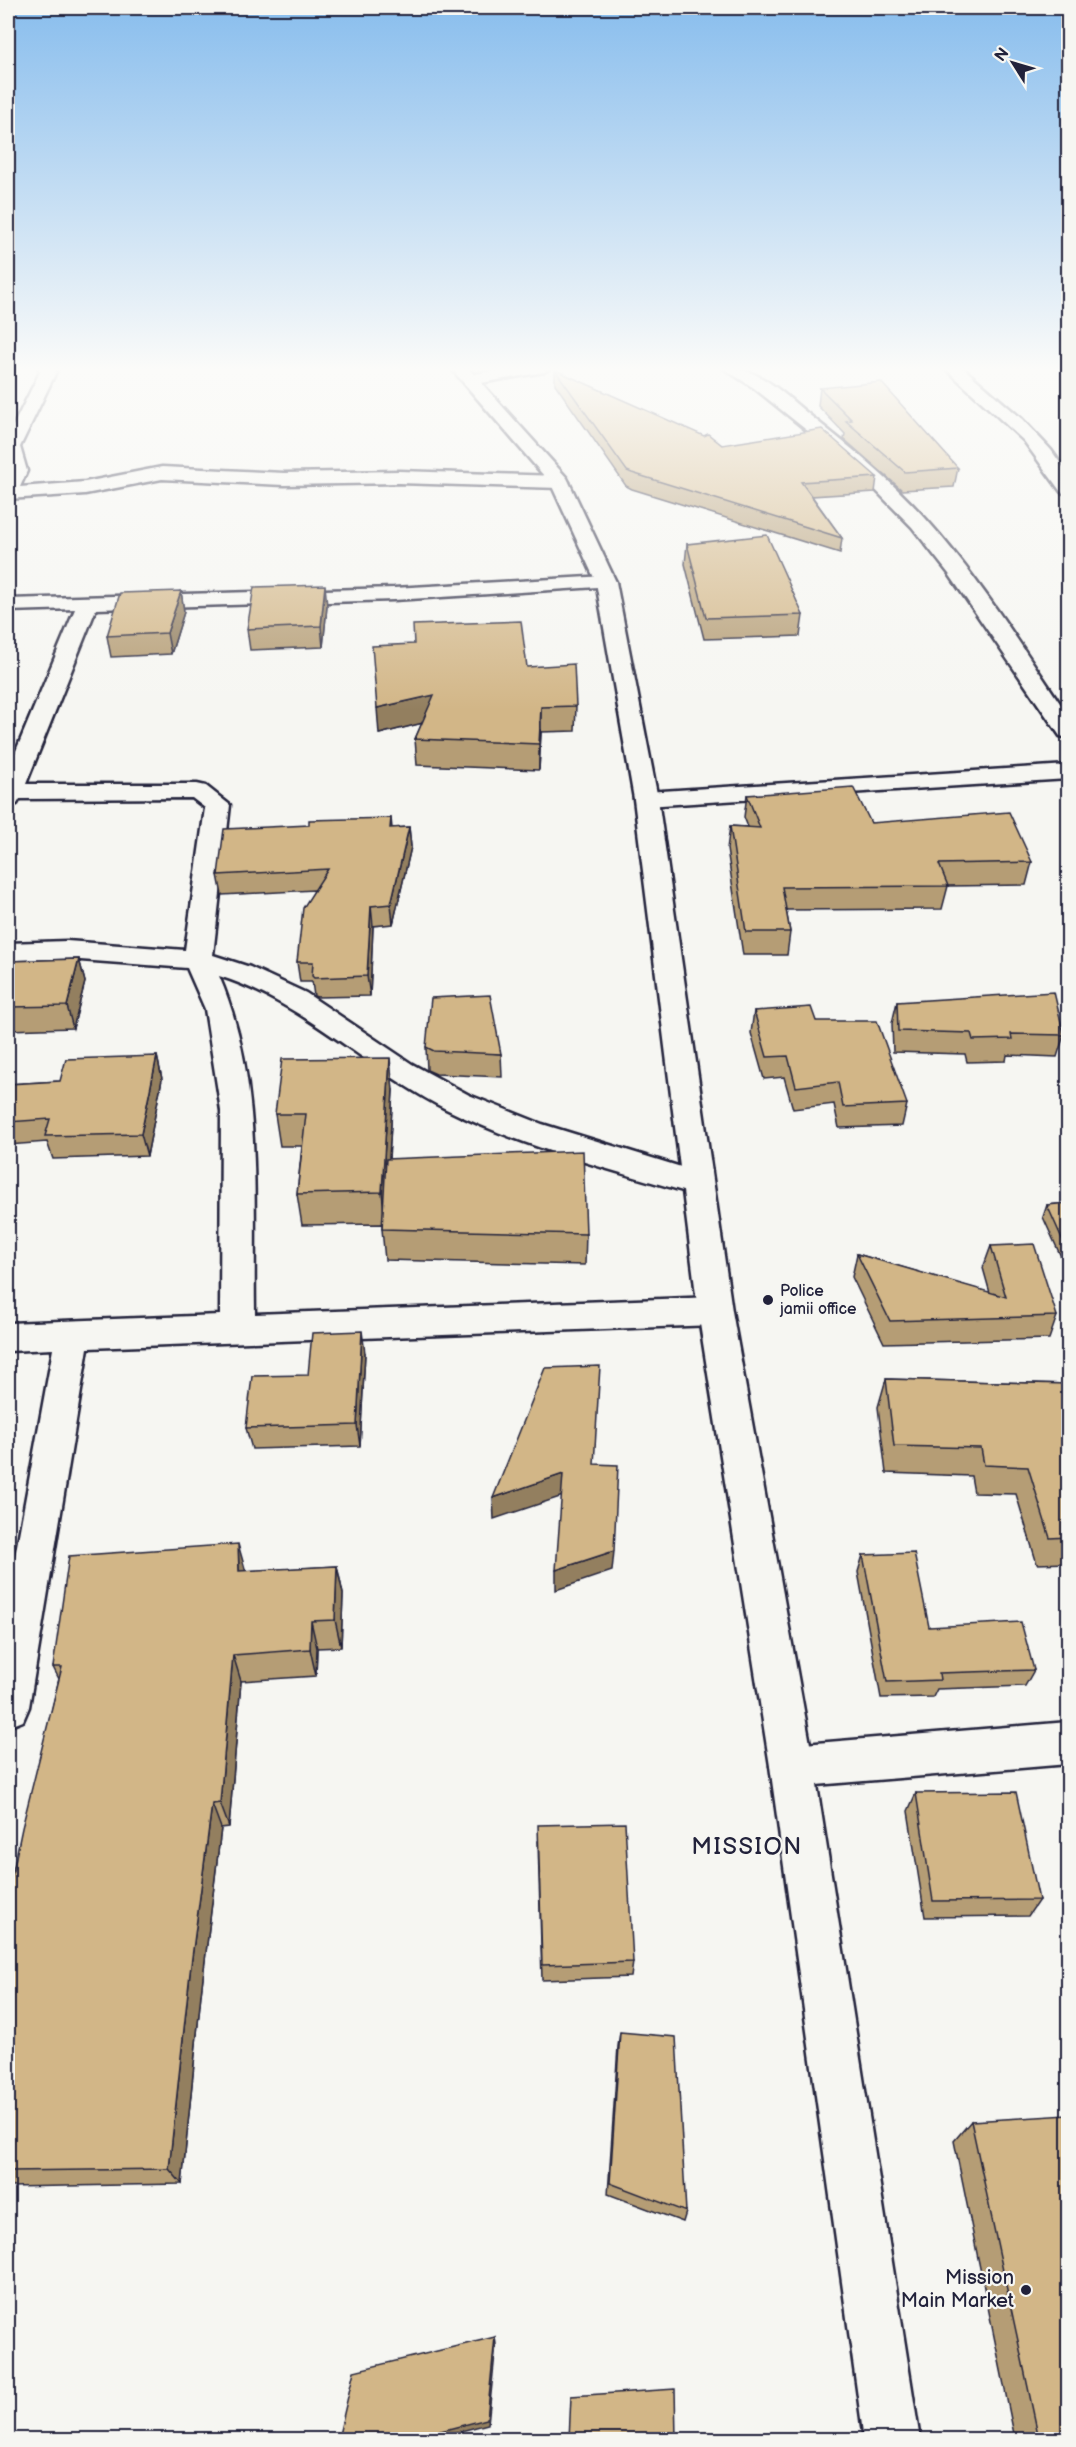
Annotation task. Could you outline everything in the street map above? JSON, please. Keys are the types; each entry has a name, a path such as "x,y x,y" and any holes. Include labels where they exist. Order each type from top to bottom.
{"street":[{"path":"8,492 85,488 120,481"},
{"path":"512,481 560,483 606,582 626,679 646,799 715,1311 792,1766 892,2439"},
{"path":"878,481 919,523 957,570 1068,731"},
{"path":"8,607 394,594 606,582"},
{"path":"88,603 57,634 8,795 197,791 218,805 198,960 219,1010 236,1111 238,1329"},
{"path":"8,607 57,634"},
{"path":"646,799 1068,772"},
{"path":"8,952 67,950 198,960 240,973 296,1000 401,1071 458,1102 531,1132 696,1183"},
{"path":"8,1337 715,1311"},
{"path":"8,1707 74,1335"},
{"path":"792,1766 1068,1743"}],"building":[{"path":"658,481 813,481 801,482 842,538"},
{"path":"767,535 803,615 706,618 687,544"},
{"path":"325,585 321,626 247,629 254,587"},
{"path":"181,591 167,633 107,636 120,593"},
{"path":"521,621 527,667 574,664 576,706 541,707 539,744 415,739 434,695 377,708 372,646 414,644 413,625"},
{"path":"853,787 871,823 1009,812 1032,862 939,864 948,886 782,887 790,932 746,932 730,826 760,828 747,795"},
{"path":"391,818 390,828 409,827 391,904 371,906 367,976 314,978 312,976 313,962 297,962 303,908 328,869 218,875 224,829 309,825 309,820"},
{"path":"79,959 67,1006 8,1007 8,961"},
{"path":"1054,992 1064,1035 1011,1034 1012,1039 973,1040 971,1033 898,1031 897,1002"},
{"path":"490,995 501,1054 434,1051 426,1047 431,998"},
{"path":"811,1007 816,1021 877,1021 907,1104 843,1107 838,1082 796,1087 788,1056 767,1057 754,1011"},
{"path":"157,1056 141,1134 45,1136 50,1119 8,1122 8,1084 60,1081 66,1059"},
{"path":"390,1058 382,1192 297,1194 306,1114 275,1114 282,1059"},
{"path":"583,1151 586,1234 382,1229 386,1159"},
{"path":"1068,1203 1068,1252 1047,1205"},
{"path":"1034,1244 1057,1316 890,1321 857,1254 1006,1297 991,1246"},
{"path":"362,1331 357,1425 246,1428 252,1376 308,1375 312,1333"},
{"path":"600,1366 594,1464 618,1465 614,1551 556,1570 563,1474 493,1498 545,1368"},
{"path":"886,1379 1068,1384 1068,1537 1050,1538 1028,1467 984,1465 981,1448 894,1446"},
{"path":"238,1544 239,1571 337,1566 335,1620 311,1621 310,1649 233,1655 220,1803 212,1804 190,1973 169,2169 8,2171 8,1895 22,1828 62,1667 53,1667 69,1556"},
{"path":"914,1553 929,1627 1021,1622 1034,1670 939,1673 940,1680 887,1682 863,1555"},
{"path":"1016,1792 1039,1900 933,1901 916,1793"},
{"path":"625,1823 633,1962 542,1965 538,1825"},
{"path":"620,2032 676,2037 686,2212 610,2183"},
{"name":"Mission Main Market","path":"1068,2115 1068,2439 1039,2439 971,2121"},
{"path":"495,2337 487,2419 410,2439 338,2439 354,2371"},
{"path":"675,2389 676,2439 569,2439 571,2396"}],"place":[{"name":"Police jamii office","path":"768,1300"},
{"name":"Mission Main Market","path":"1026,2290"}],"district":[{"name":"MISSION","path":"747,1846"}]}
